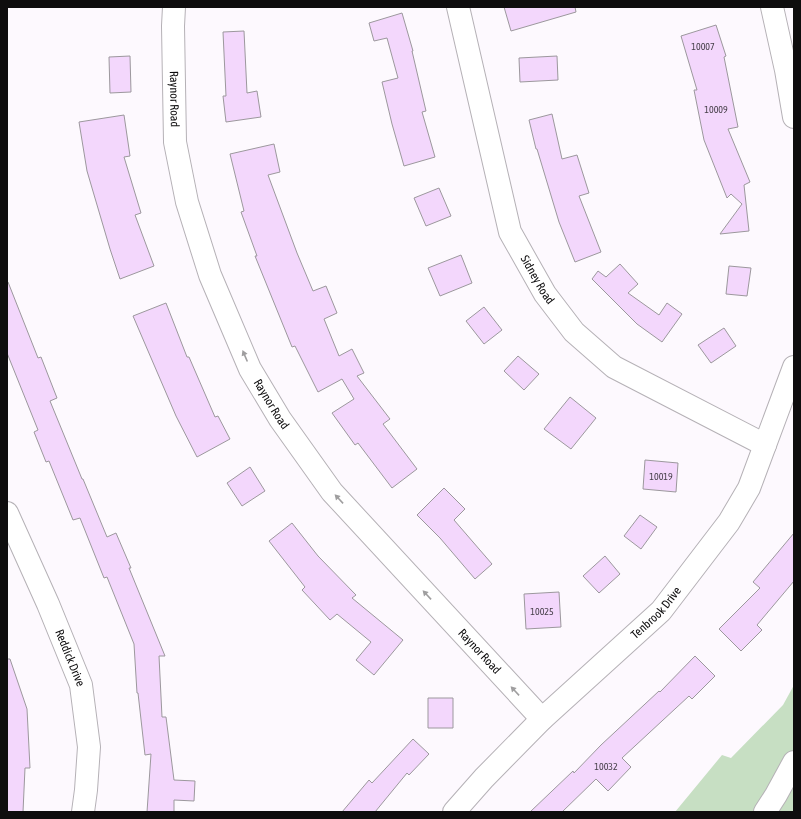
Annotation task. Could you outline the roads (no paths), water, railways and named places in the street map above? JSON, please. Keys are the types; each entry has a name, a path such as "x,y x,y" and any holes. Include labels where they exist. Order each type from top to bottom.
{"street":[{"name":"Raynor Road","path":"174,7 175,142 187,202 210,275 250,369 280,420 332,492 542,719"},
{"name":"Sidney Road","path":"458,7 510,232 545,294 574,332 614,367 765,445"},
{"path":"772,7 786,70 794,117"},
{"name":"Tenbrook Drive","path":"454,812 484,778 542,719 661,611 729,522 749,488 794,368"},
{"name":"Reddick Drive","path":"7,513 48,604 81,685 89,747 84,812"},
{"path":"765,812 794,762"}]}
